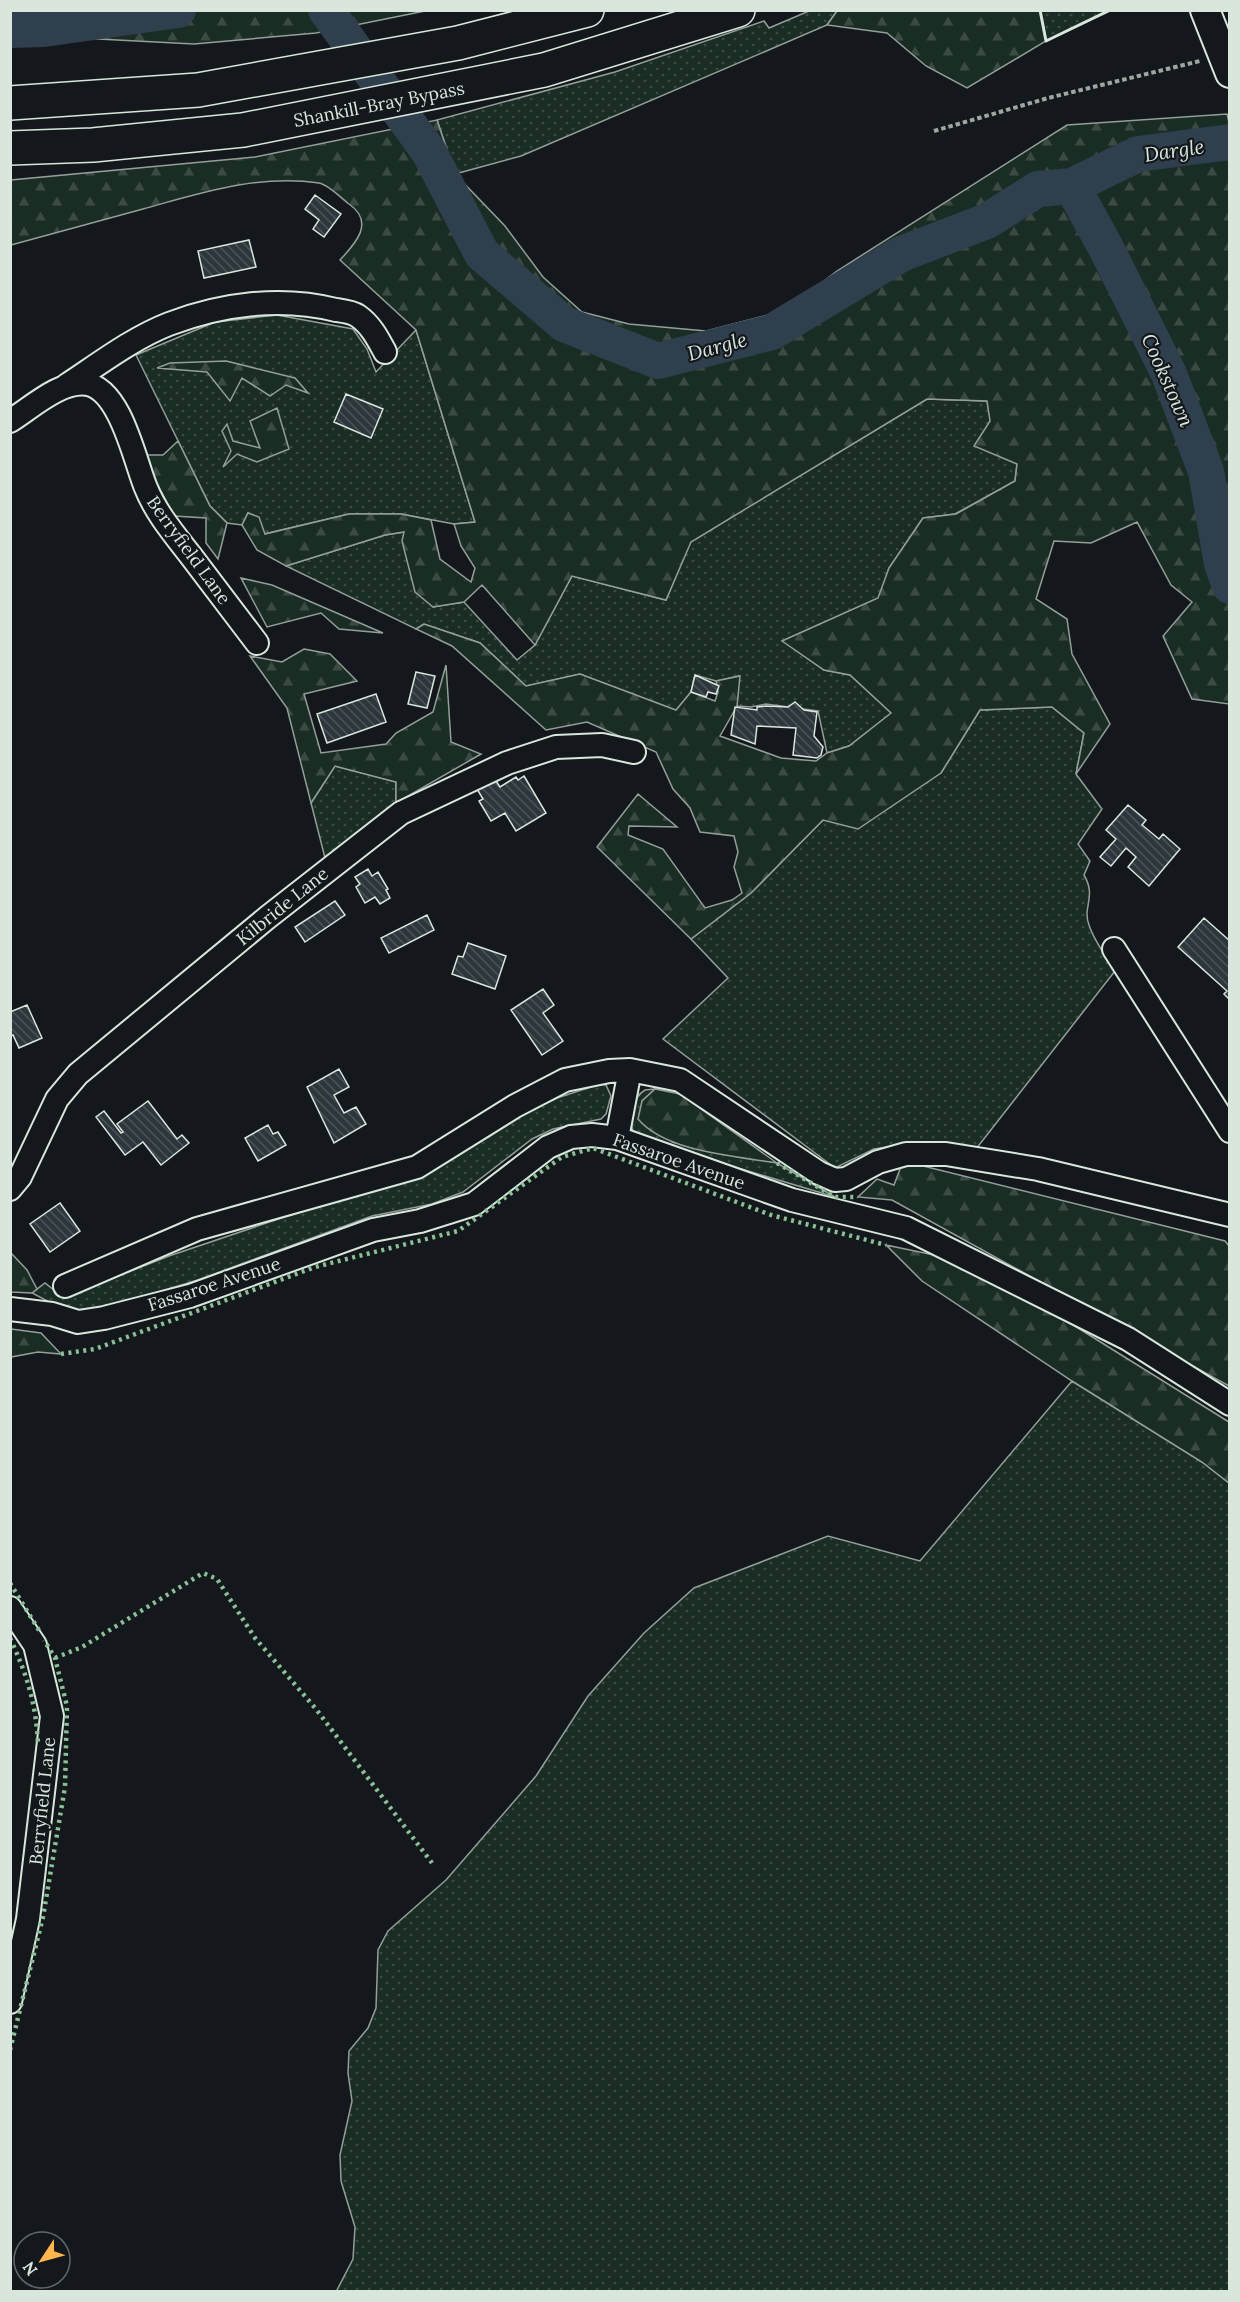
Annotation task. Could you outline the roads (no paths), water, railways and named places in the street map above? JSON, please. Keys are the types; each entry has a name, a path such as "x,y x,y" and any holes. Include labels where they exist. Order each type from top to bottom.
{"highway":[{"path":"10,103 198,90 458,43 587,10"},
{"name":"Shankill-Bray Bypass","path":"10,148 93,145 243,130 424,96 544,70 738,10"},
{"path":"10,84 158,76 244,66 280,76"}],"main road":[{"path":"1205,10 1229,67"}],"street":[{"name":"Berryfield Lane","path":"10,421 123,349 168,325 215,309 260,303 315,304 356,315 373,331 385,352"},
{"name":"Berryfield Lane","path":"63,388 88,384 100,391 114,407 129,434 136,465 151,500 257,643"},
{"name":"Kilbride Lane","path":"10,1189 20,1177 57,1099 78,1074 268,917 400,813 507,763 556,747 602,745 634,752"},
{"path":"1114,949 1230,1131"},
{"path":"617,1138 630,1070"},
{"path":"64,1286 197,1229 417,1167 515,1106 565,1080 609,1071 630,1070 680,1080 819,1173 835,1180 846,1179 878,1162 906,1154 946,1154 1038,1169 1230,1215"},
{"name":"Fassaroe Avenue","path":"10,1309 52,1314 78,1322 104,1318 190,1296 373,1230 420,1221 474,1204 548,1147 571,1137 591,1135 617,1138 792,1200 906,1228 1128,1339 1230,1404"},
{"name":"Berryfield Lane","path":"10,1608 35,1645 52,1716 28,1919 10,2002"}],"waterway":[{"name":"Dargle","path":"10,30 44,29 178,10"},
{"name":"Dargle","path":"326,10 429,152 482,254 564,324 658,361 772,332 901,254 987,221 1038,189 1072,186 1138,154 1230,142"},
{"name":"Cookstown","path":"1072,186 1169,374 1206,471 1222,564 1230,586"}]}
